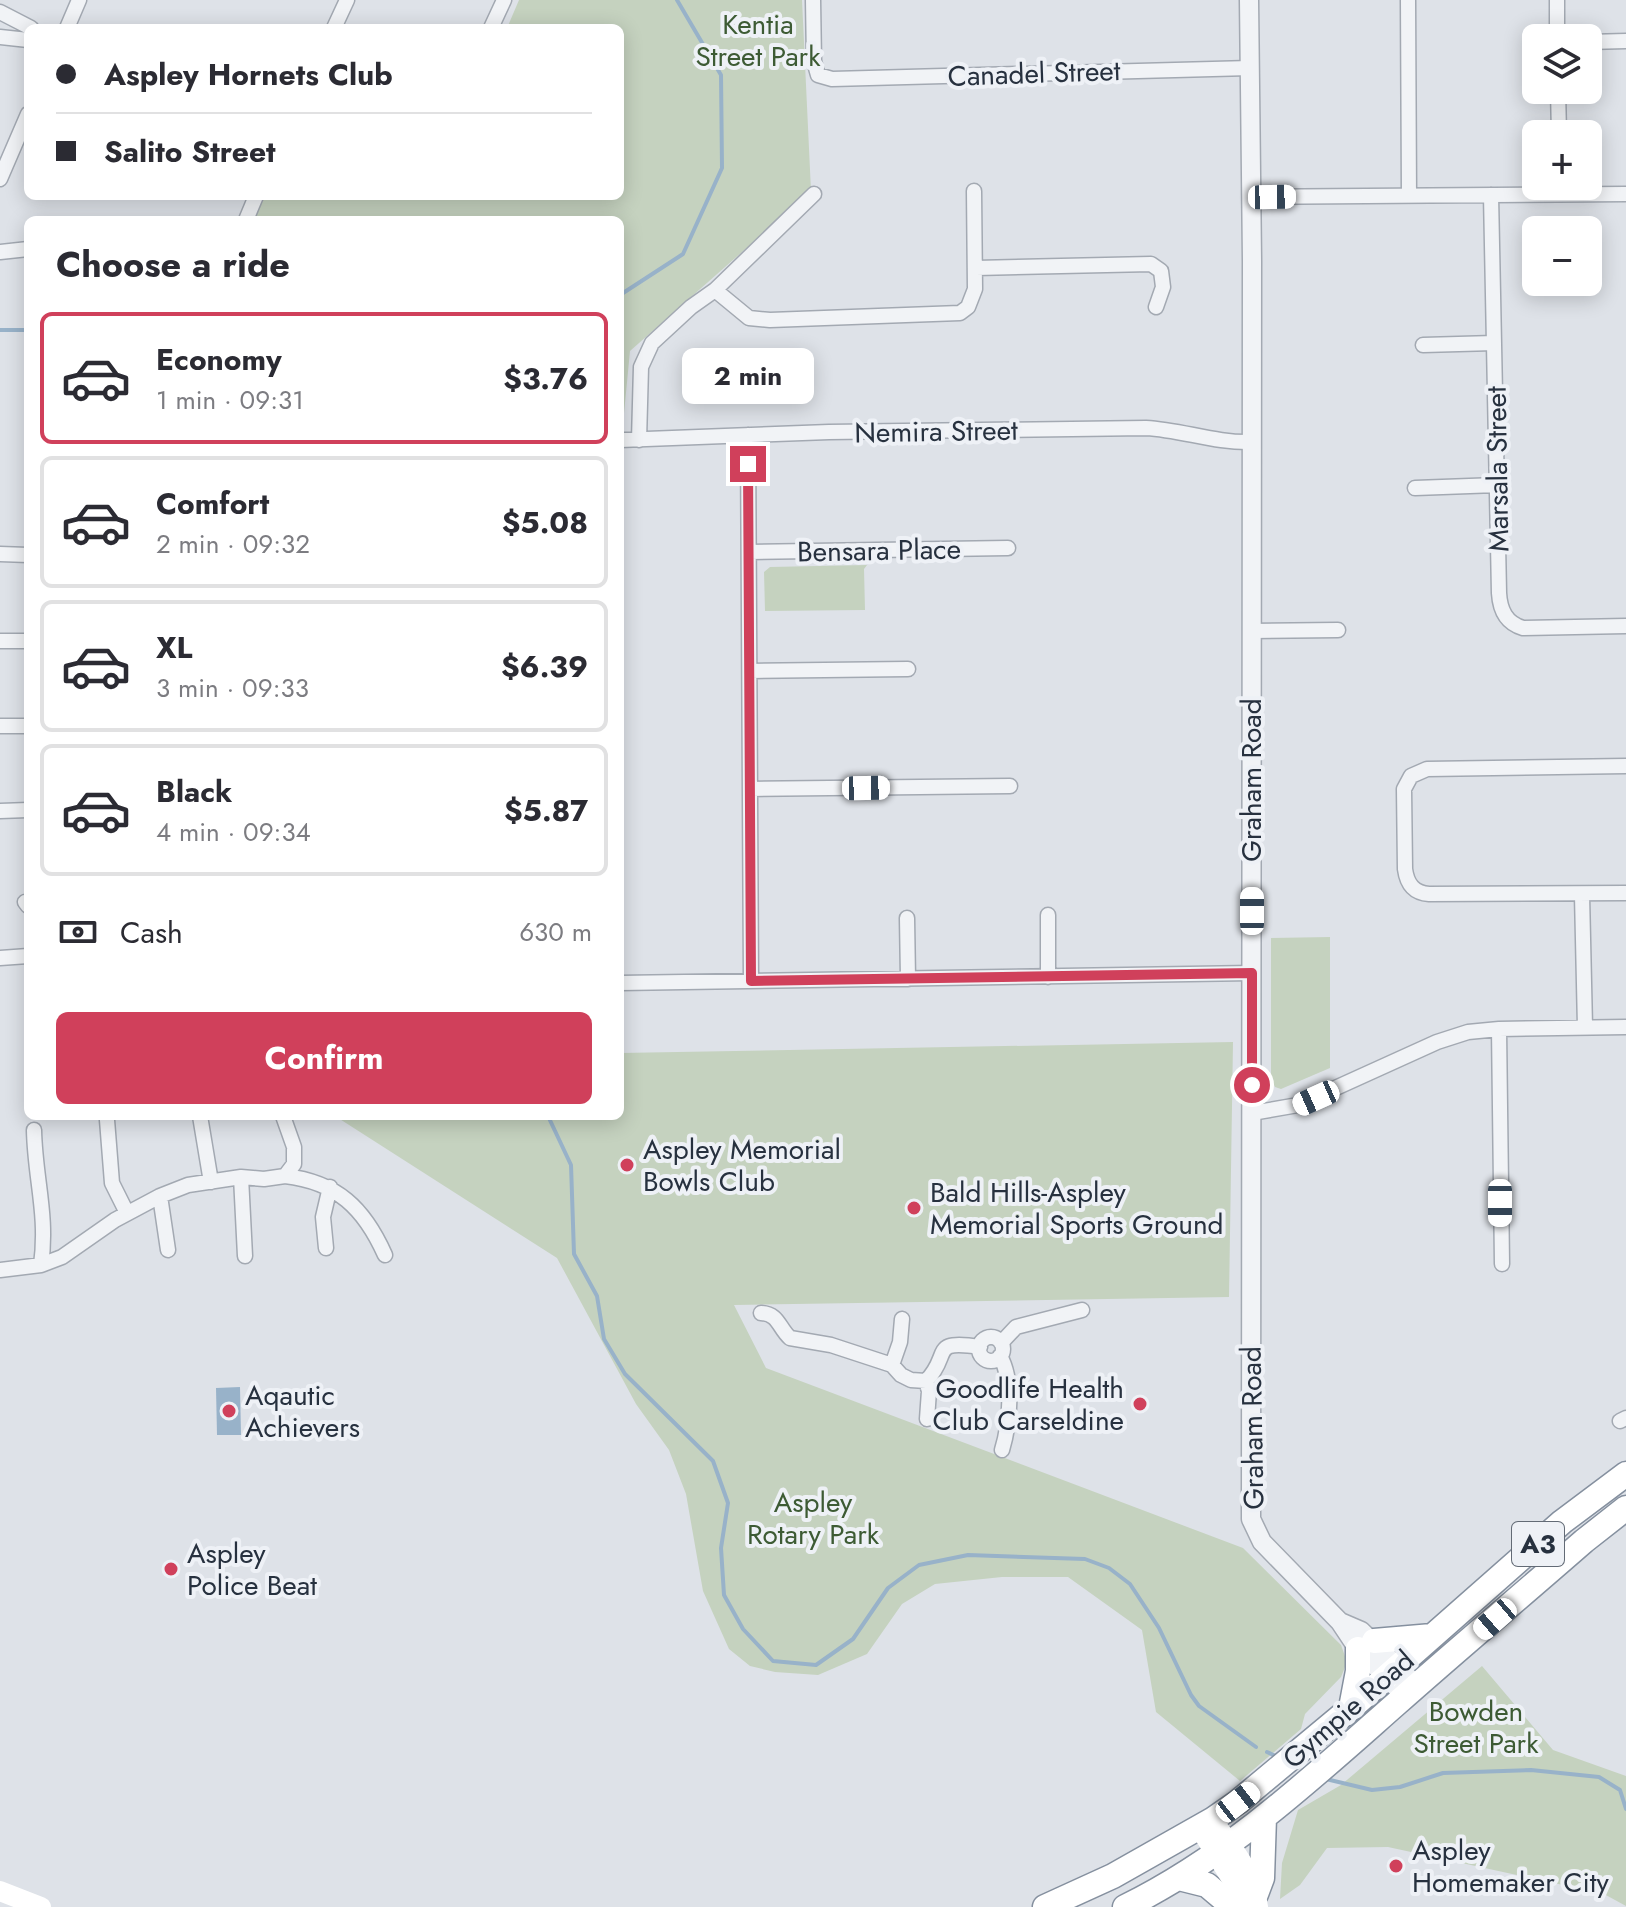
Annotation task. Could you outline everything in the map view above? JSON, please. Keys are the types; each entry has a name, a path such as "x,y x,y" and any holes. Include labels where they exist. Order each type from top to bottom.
{"highway":[{"name":"Gympie Road","path":"1045,1907 1113,1876 1206,1823 1258,1786 1562,1522 1626,1474"},
{"name":"Gympie Road","path":"1125,1907 1223,1850 1626,1508"},
{"path":"1351,1708 1366,1645 1432,1636"},
{"path":"1251,1903 1262,1878 1273,1809"},
{"path":"1179,1878 1207,1885 1233,1907"}],"main road":[{"path":"1206,1823 1223,1850 1244,1867 1251,1903"},
{"path":"0,1891 41,1907"}],"street":[{"path":"67,24 79,0"},
{"path":"336,24 347,0"},
{"path":"493,24 504,0"},
{"name":"Canadel Street","path":"813,0 814,61 818,75 832,79 1250,68"},
{"name":"Graham Road","path":"1249,0 1252,197 1251,1519 1262,1542 1340,1622 1361,1631 1366,1645 1411,1691"},
{"path":"1408,0 1409,196"},
{"path":"1557,0 1557,24"},
{"path":"0,12 24,24"},
{"path":"0,37 24,40"},
{"path":"1602,42 1626,41"},
{"path":"0,179 24,123"},
{"path":"715,290 749,318 770,320 951,314 968,307 973,299 976,268 974,191"},
{"path":"1252,197 1522,193"},
{"path":"1602,193 1626,194"},
{"path":"639,440 641,367 652,343 691,307 715,290 814,194"},
{"name":"Marsala Street","path":"1491,195 1499,602 1505,616 1523,628 1626,626"},
{"path":"0,238 6,244 24,248"},
{"path":"0,252 24,249"},
{"path":"976,268 1151,264 1161,271 1163,287 1156,307"},
{"path":"1423,345 1494,343"},
{"name":"Nemira Street","path":"624,440 1146,428 1229,442 1251,442"},
{"path":"748,435 751,981"},
{"path":"1415,488 1497,485"},
{"name":"Bensara Place","path":"749,552 1008,548"},
{"path":"0,554 24,555"},
{"path":"1251,631 1338,630"},
{"path":"0,641 24,641"},
{"path":"750,671 908,669"},
{"path":"0,726 24,726"},
{"path":"1626,766 1427,769 1415,773 1406,784 1405,869 1408,882 1416,891 1429,894 1626,893"},
{"path":"750,789 1010,786"},
{"path":"0,811 24,810"},
{"path":"1582,895 1585,1027"},
{"path":"1048,915 1048,977"},
{"path":"907,918 908,979"},
{"path":"0,958 24,956"},
{"path":"624,983 1252,973"},
{"path":"1252,1113 1298,1105 1451,1036 1499,1029 1626,1027"},
{"path":"1499,1029 1502,1264"},
{"path":"107,1120 112,1183 127,1213"},
{"path":"201,1120 211,1182"},
{"path":"284,1120 294,1147 294,1164 285,1176"},
{"path":"34,1130 35,1164 43,1207 41,1265"},
{"path":"0,1270 41,1265 62,1257 127,1213 188,1185 241,1177 264,1179 285,1176 308,1179 330,1187 372,1227 385,1255"},
{"path":"241,1177 245,1256"},
{"path":"326,1248 323,1217 330,1187"},
{"path":"160,1196 168,1250"},
{"path":"1001,1349 1016,1327 1082,1310"},
{"path":"761,1313 771,1313 790,1338 831,1345 892,1365 911,1380 926,1381 948,1345 956,1343 980,1347 983,1340 991,1337 1001,1349 1008,1370 1010,1420 1002,1450"},
{"path":"892,1365 900,1342 902,1319"},
{"path":"926,1381 927,1419"}],"green space":[{"name":"Kentia Street Park","path":"519,0 802,0 811,191 630,351 624,413 624,216 254,216 261,200 624,200 624,24 509,24"},
{"path":"867,565 864,569 865,610 765,611 764,572 770,567"},
{"path":"1330,937 1330,1068 1281,1089 1275,1087 1271,1078 1271,938"},
{"name":"Aspley Rotary Park","path":"1233,1042 1229,1297 734,1305 766,1368 1243,1548 1341,1645 1347,1662 1341,1677 1305,1714 1301,1729 1240,1781 1156,1712 1142,1630 1068,1577 1002,1577 935,1584 902,1604 867,1654 818,1675 775,1672 750,1666 729,1649 703,1591 686,1494 669,1450 636,1404 557,1258 341,1120 624,1120 624,1053"},
{"name":"Bowden Street Park","path":"1482,1666 1553,1750 1626,1776 1626,1906 1604,1894 1388,1847 1327,1848 1300,1885 1280,1899 1282,1863 1298,1810 1341,1785"}],"water":[{"name":"Aqautic Achievers","path":"240,1387 241,1435 217,1435 216,1388"}],"waterway":[{"path":"624,292 683,254 722,168 721,75 677,0"},
{"path":"0,330 24,330"},
{"path":"550,1120 571,1165 574,1254 597,1296 604,1339 625,1374 713,1461 728,1503 721,1548 724,1595 743,1629 773,1661 816,1665 853,1639 888,1588 919,1565 968,1555 1085,1559 1109,1568 1130,1584 1159,1628 1199,1706 1256,1747"},
{"path":"1267,1752 1278,1757"},
{"path":"1326,1779 1372,1790 1400,1787 1443,1773 1531,1770 1599,1777 1620,1790 1626,1809"}],"place":[{"name":"Aspley Memorial Bowls Club","path":"627,1165"},
{"name":"Bald Hills-Aspley Memorial Sports Ground","path":"914,1208"},
{"name":"Goodlife Health Club Carseldine","path":"1140,1404"},
{"name":"Aqautic Achievers","path":"229,1411"},
{"name":"Aspley Police Beat","path":"171,1569"},
{"name":"Aspley Homemaker City","path":"1396,1866"}],"route":[{"path":"748,464 751,981 1252,973 1252,1085"}]}
